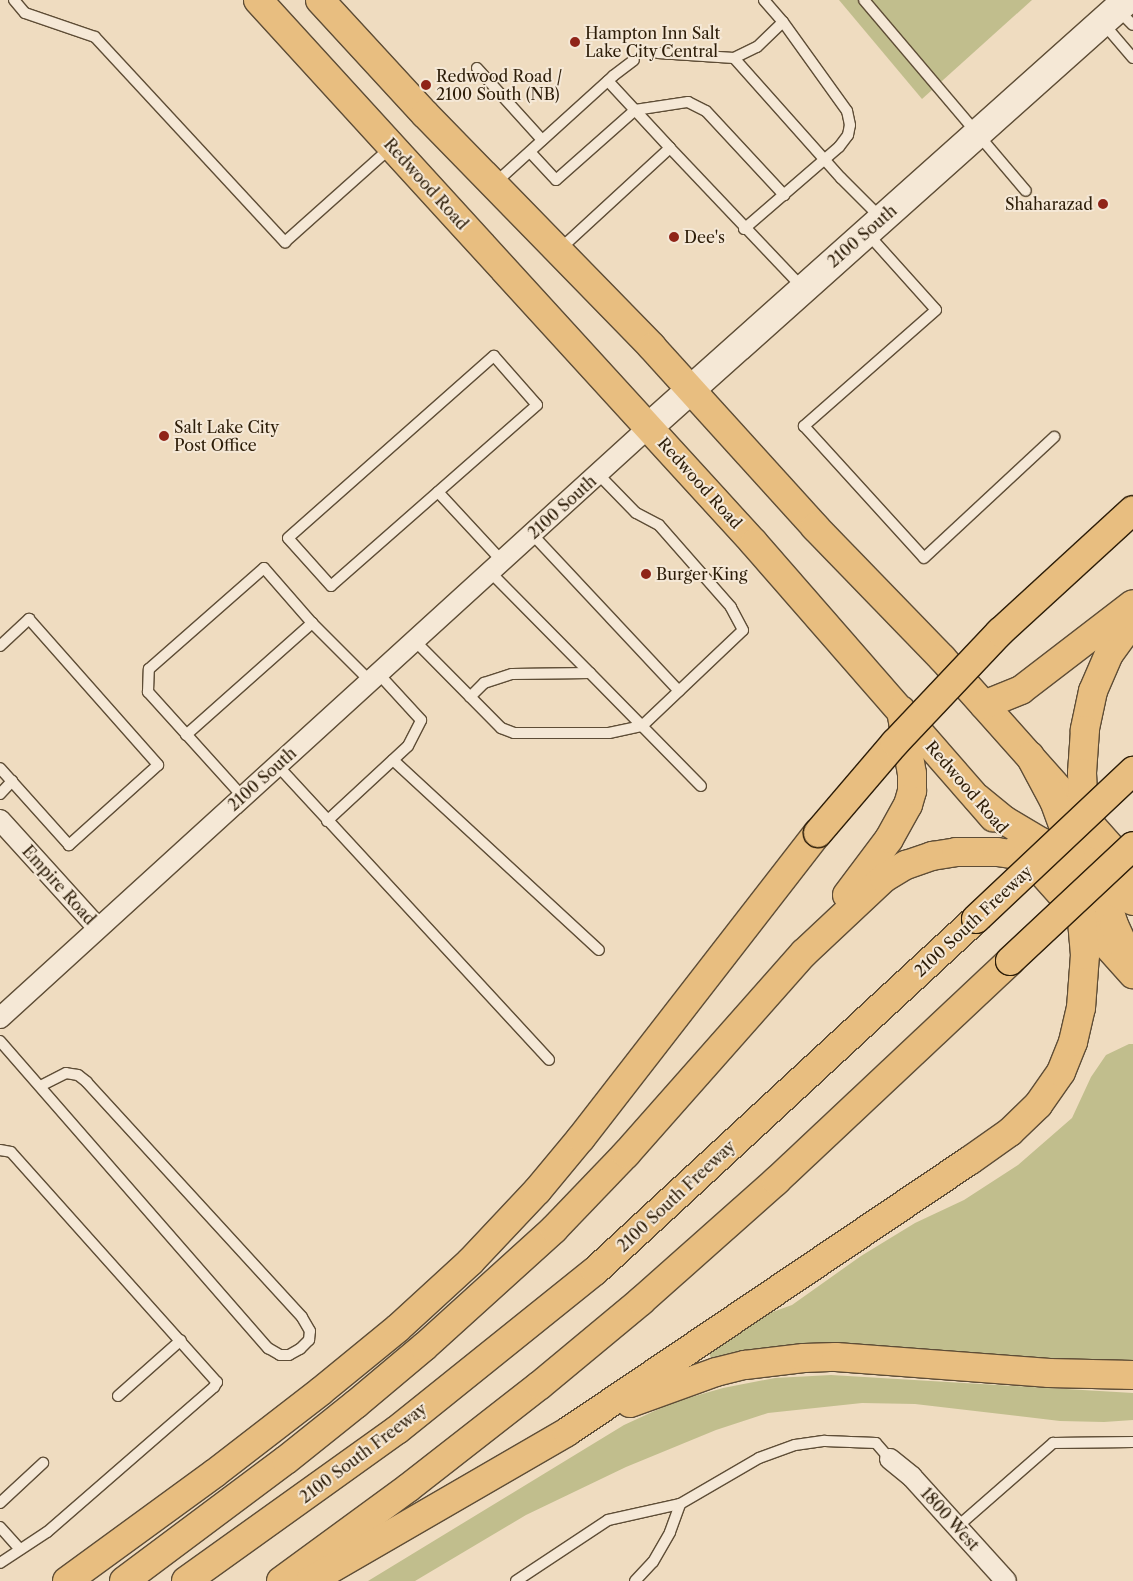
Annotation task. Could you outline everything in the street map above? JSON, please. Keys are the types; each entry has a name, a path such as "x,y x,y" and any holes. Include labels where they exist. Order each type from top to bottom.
{"main road":[{"name":"Redwood Road","path":"258,0 649,427 901,710 1026,856 1133,974"},
{"path":"320,0 691,390 815,527 984,705 1133,872"},
{"path":"67,1581 215,1473 398,1328 470,1262 536,1191 581,1138 655,1040 818,833 895,743 1000,632 1133,510"},
{"path":"984,705 1021,690 1133,604"},
{"path":"310,1581 568,1432 969,1161 1026,1118 1050,1089 1061,1072 1073,1042 1085,978 1082,917 1085,869 1083,755 1086,720 1093,691 1109,654 1133,621"},
{"path":"804,953 889,839 908,805 912,791 912,774 901,710"},
{"path":"1030,756 1133,966"},
{"name":"2100 South Freeway","path":"186,1581 397,1430 595,1271 1133,772"},
{"path":"977,798 1025,833 1085,869 1133,901"},
{"path":"281,1581 416,1482 540,1385 641,1301 776,1182 1133,846"},
{"path":"124,1581 286,1460 424,1347 554,1229 626,1154 804,953 875,884 906,865 932,856 956,852 991,851 1133,876"},
{"path":"568,1432 628,1404 687,1381 745,1365 777,1361 836,1357 1049,1373 1133,1375"},
{"path":"98,1581 286,1460"}],"street":[{"name":"2100 South","path":"0,1018 803,288 976,135 1120,14"},
{"name":"Empire Road","path":"0,820 98,928"},
{"name":"1800 West","path":"890,1459 912,1477 1006,1581"}],"lane":[{"path":"14,0 25,12 95,37 285,242 391,146"},
{"path":"744,228 784,196 839,147 848,135 850,125 847,112 783,22 764,0"},
{"path":"864,0 976,135 1026,191"},
{"path":"1120,14 1133,58"},
{"path":"658,53 734,58 757,47 783,22"},
{"path":"734,58 825,159 936,310 804,426 924,558 1054,437"},
{"path":"494,185 608,81 634,60"},
{"path":"477,68 542,140"},
{"path":"608,81 744,228 803,288"},
{"path":"530,152 556,180 635,110 688,102 706,110 784,196"},
{"path":"558,251 670,148"},
{"path":"494,356 537,405 438,492 331,586 288,538 494,356"},
{"path":"414,640 501,728 514,733 609,732 642,726 743,630 732,607 659,525 636,514 598,474"},
{"path":"438,492 496,566 590,673 702,786"},
{"path":"532,534 679,691"},
{"path":"243,797 148,692 150,669 264,568 312,623 421,720 408,746 328,820"},
{"path":"0,646 29,619 158,765 69,845 0,768"},
{"path":"186,735 312,623"},
{"path":"470,697 484,683 512,674 590,673"},
{"path":"393,760 598,950"},
{"path":"277,765 549,1060"},
{"path":"0,794 12,781"},
{"path":"0,1041 268,1348 280,1355 289,1355 310,1340 310,1331 302,1318 87,1082 78,1075 66,1073 40,1086"},
{"path":"0,1150 11,1152 217,1382 214,1387 47,1532 0,1562"},
{"path":"118,1396 181,1340"},
{"path":"516,1581 608,1520 680,1504 759,1458 795,1445 825,1441 876,1443 890,1459"},
{"path":"958,1527 1053,1443 1133,1442"},
{"path":"0,1503 43,1464"},
{"path":"635,1581 653,1562 670,1532 680,1504"},
{"path":"0,1527 20,1549"}],"shaded area":[{"path":"839,0 1032,0 922,99"},
{"path":"1129,1044 1133,1044 1133,1364 714,1364 708,1352 764,1315 792,1305 861,1256 915,1223 964,1200 1018,1165 1072,1118 1091,1077 1106,1055"},
{"path":"831,1375 1133,1393 1133,1420 1104,1422 1060,1421 915,1404 862,1403 768,1413 716,1430 626,1467 526,1515 415,1581 368,1581 624,1425 674,1402 723,1388 775,1378"}],"place":[{"name":"Hampton Inn Salt Lake City Central","path":"575,42"},
{"name":"Redwood Road / 2100 South (NB)","path":"426,85"},
{"name":"Shaharazad","path":"1103,204"},
{"name":"Dee's","path":"674,237"},
{"name":"Salt Lake City Post Office","path":"164,436"},
{"name":"Burger King","path":"646,574"}]}
